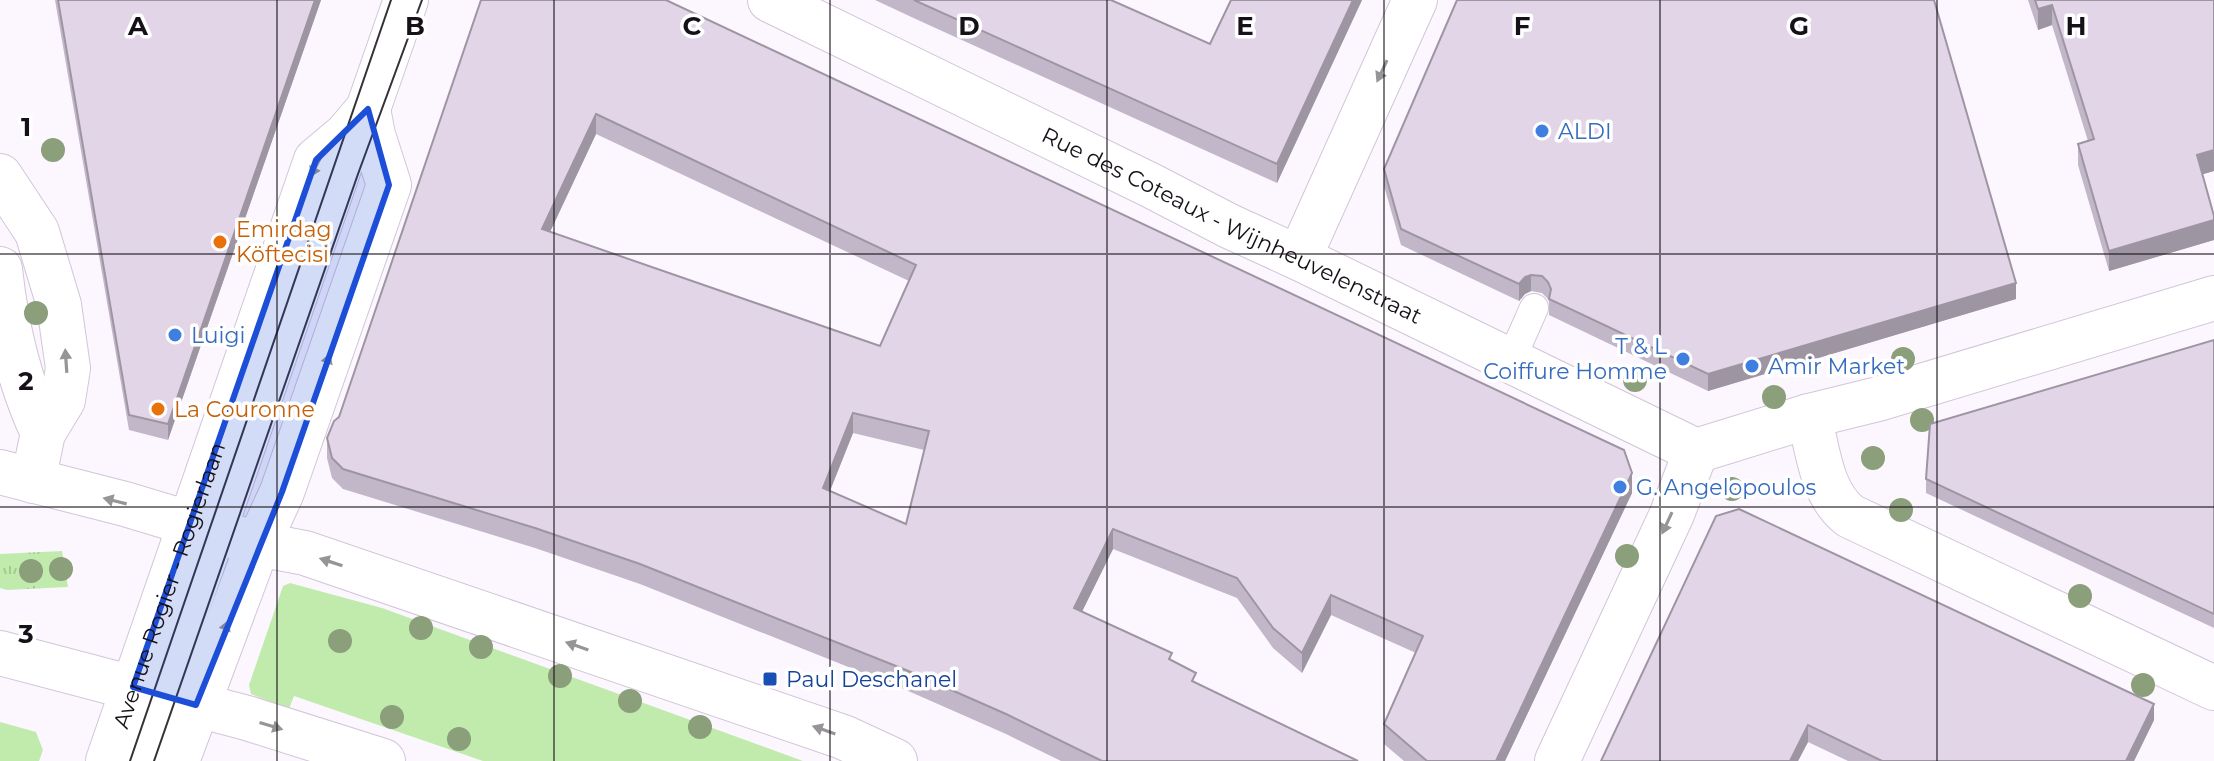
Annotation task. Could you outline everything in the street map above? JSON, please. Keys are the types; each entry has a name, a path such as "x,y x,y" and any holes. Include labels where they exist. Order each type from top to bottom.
{"street":[{"name":"Avenue Rogier - Rogierlaan","path":"108,761 165,696 223,534 316,160 347,134 368,109 406,0"},
{"name":"Rue des Coteaux - Wijnheuvelenstraat","path":"770,0 1696,451"},
{"path":"1299,258 1415,0"},
{"name":"Avenue Rogier - Rogierlaan","path":"177,761 165,696 223,534 282,492 389,185 368,109"},
{"path":"0,176 37,232 59,305 68,368 63,400 16,476 125,504 223,534 305,553 843,737 895,761"},
{"path":"0,269 4,305 28,402 43,433"},
{"path":"1557,761 1672,514 1696,451 2214,298"},
{"path":"1809,416 1829,493 1850,516 2214,688"},
{"path":"0,653 247,718 383,761"}],"lane":[{"path":"1510,362 1534,308"},
{"name":"Avenue Rogier - Rogierlaan","path":"143,761 165,696"}],"highlighted area":[{"path":"368,109 389,185 282,492 196,705 133,687 316,160"}],"green space":[{"path":"62,551 68,587 0,588 0,554"},
{"path":"290,583 382,608 803,761 483,761 294,696 289,709 251,694 249,685 283,586"},
{"path":"0,722 36,732 43,750 39,761 0,761"}],"building":[{"path":"58,0 315,0 168,424 129,415"},
{"path":"481,0 666,0 1624,450 1632,473 1496,761 1427,761 1384,724 1423,636 1331,595 1302,653 1273,628 1237,578 1113,529 1074,608 1172,653 1169,659 1196,673 1192,681 1358,761 1102,761 906,670 640,564 343,469 332,458 327,438 339,417","holes":["596,114 916,265 880,346 542,229","853,413 929,431 906,524 823,488"]},
{"path":"914,0 1111,0 1210,44 1231,0 1353,0 1277,164"},
{"path":"1457,0 1934,0 2016,283 1708,374 1549,299 1551,289 1542,276 1525,277 1519,284 1401,229 1384,169"},
{"path":"2035,0 2214,0 2214,150 2197,155 2214,220 2109,251 2078,144 2094,139 2052,5 2038,9"},
{"path":"2214,340 2214,614 1926,479 1930,424"},
{"path":"1739,509 2154,704 2126,761 1882,761 1808,725 1790,761 1601,761 1716,516"}],"tram line":[{"path":"130,761 391,0"},
{"path":"154,761 358,174 422,0"}],"place":[{"name":"ALDI","path":"1542,131"},
{"name":"Emirdag Köftecisi","path":"220,242"},
{"name":"Luigi","path":"175,335"},
{"name":"T & L Coiffure Homme","path":"1683,359"},
{"name":"Amir Market","path":"1752,366"},
{"name":"La Couronne","path":"158,409"},
{"name":"G. Angelopoulos","path":"1620,487"},
{"name":"Paul Deschanel","path":"770,679"}]}
